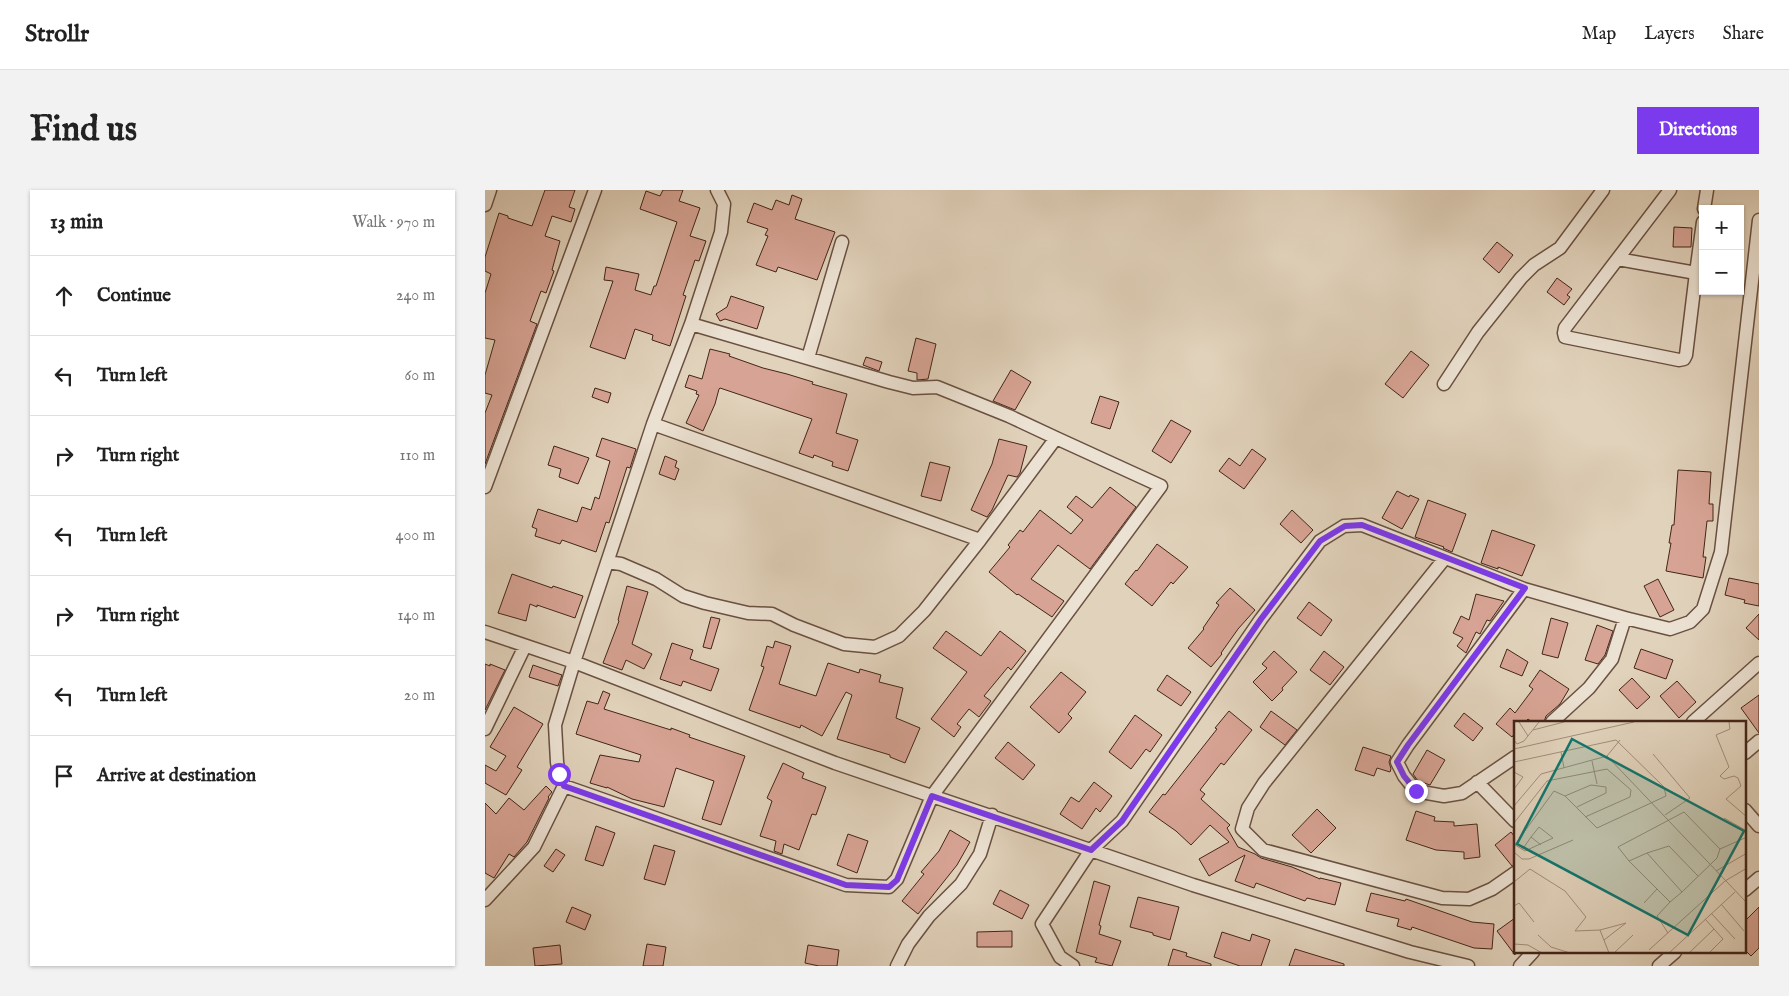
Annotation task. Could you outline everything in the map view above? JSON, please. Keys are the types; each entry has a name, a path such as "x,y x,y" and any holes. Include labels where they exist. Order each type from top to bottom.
{"street":[{"path":"485,205 491,190"},
{"path":"485,487 595,190"},
{"path":"691,324 913,388 937,387 1009,416 1161,486 932,796 897,880 889,887 846,885 564,786 559,774 555,725 653,424 691,324 721,232 724,204 717,190"},
{"path":"1444,384 1478,332 1521,278 1534,265 1560,248 1603,190"},
{"path":"1670,190 1565,328 1565,336 1679,360 1684,359 1699,250"},
{"path":"1705,205 1707,190"},
{"path":"1073,966 1060,957 1042,924 1091,850 1122,821 1261,619 1320,541 1345,526 1362,525 1525,588 1625,618 1670,629 1690,622 1703,609 1721,552 1759,220"},
{"path":"807,358 843,242"},
{"path":"1618,259 1696,273"},
{"path":"653,424 980,540"},
{"path":"607,562 621,564 656,579 683,596 705,603 748,613 772,614 794,625 844,644 875,647 899,636 924,611 1056,438"},
{"path":"1445,558 1264,783 1248,808 1242,829 1263,850 1442,898 1469,899 1492,889 1514,874"},
{"path":"1514,758 1462,793 1444,796 1416,791 1404,776 1397,762 1525,588"},
{"path":"1553,721 1589,688 1612,659 1625,618"},
{"path":"485,632 574,662 835,764 992,815 1193,884 1391,946 1469,966"},
{"path":"485,729 525,646"},
{"path":"1694,721 1759,663"},
{"path":"1747,751 1759,741"},
{"path":"1477,782 1514,820"},
{"path":"485,900 534,847 564,786"},
{"path":"1747,812 1759,826"},
{"path":"897,966 908,944 929,916 961,884 980,854 992,815"},
{"path":"1747,888 1759,878"},
{"path":"1520,966 1531,954"},
{"path":"1659,966 1673,954"}],"building":[{"path":"545,190 575,190 569,207 575,209 571,222 552,216 545,236 560,241 552,270 554,271 546,293 541,291 530,321 537,324 485,464 485,413 492,395 485,393 485,375 495,340 485,338 485,293 491,274 485,271 485,257 499,213 532,226"},
{"path":"663,190 683,190 679,201 700,208 690,236 706,241 699,261 695,260 683,295 686,296 670,346 652,340 653,335 635,329 625,359 590,347 613,281 604,280 606,267 639,274 635,290 651,295 654,286 656,286 677,222 640,209 646,191 660,196"},
{"path":"792,195 802,199 795,219 835,232 817,280 778,267 776,272 756,265 768,236 765,235 768,229 747,222 754,203 772,210 776,200 789,205"},
{"path":"1674,227 1692,228 1691,247 1673,247"},
{"path":"1497,242 1513,255 1499,273 1483,259"},
{"path":"1557,278 1572,289 1567,295 1570,297 1564,305 1547,292"},
{"path":"731,296 764,307 757,329 725,319 720,321 716,314 727,307"},
{"path":"916,338 936,344 928,379 917,380 917,373 908,371"},
{"path":"710,349 730,354 729,356 763,368 847,394 836,433 858,440 848,471 832,466 833,462 814,455 813,458 799,453 812,419 720,388 703,431 686,423 699,395 696,394 697,391 685,387 689,375 702,379"},
{"path":"1411,351 1429,365 1403,398 1385,384"},
{"path":"866,357 882,362 879,371 863,365"},
{"path":"1011,370 1031,382 1015,410 993,401"},
{"path":"595,388 611,393 608,403 592,397"},
{"path":"1100,396 1119,402 1110,429 1091,423"},
{"path":"1171,420 1191,431 1171,463 1152,451"},
{"path":"602,438 636,449 630,468 627,467 609,523 606,522 596,552 562,540 560,544 535,536 537,529 532,527 538,509 577,522 582,507 591,510 595,497 599,499 610,461 596,456"},
{"path":"999,439 1027,446 1020,473 1017,477 1008,475 987,517 971,510 992,464"},
{"path":"554,446 589,458 578,484 559,477 561,469 548,465"},
{"path":"1252,449 1266,459 1244,489 1219,471 1229,458 1240,466"},
{"path":"665,456 677,461 675,467 679,469 675,480 659,474"},
{"path":"930,462 950,467 941,501 921,496"},
{"path":"1678,470 1711,472 1709,504 1713,504 1713,521 1707,521 1703,557 1706,557 1703,578 1666,571 1672,525 1674,525"},
{"path":"1110,487 1136,507 1090,569 1058,545 1031,579 1064,601 1052,617 1017,595 989,572 1010,547 1008,545 1020,530 1023,532 1040,510 1071,534 1083,520 1067,507 1076,496 1092,508"},
{"path":"1397,491 1409,497 1410,495 1419,499 1402,529 1382,518"},
{"path":"1428,500 1466,514 1452,552 1444,547 1415,537"},
{"path":"1292,510 1313,530 1301,543 1280,524"},
{"path":"1492,530 1535,545 1522,576 1481,563"},
{"path":"1157,544 1188,567 1173,584 1171,582 1152,606 1125,584"},
{"path":"512,574 552,588 553,586 583,596 575,618 530,604 526,621 498,613"},
{"path":"1729,578 1759,584 1759,606 1744,603 1745,600 1725,595"},
{"path":"1658,579 1674,610 1660,617 1644,586"},
{"path":"627,586 648,592 632,644 652,654 644,669 626,660 622,670 603,663 619,621"},
{"path":"1230,588 1255,610 1238,629 1211,667 1188,648 1204,629 1219,605 1216,603"},
{"path":"1476,594 1504,601 1490,621 1487,620 1480,634 1476,632 1466,653 1457,646 1463,638 1453,633 1461,616 1469,620"},
{"path":"1309,602 1332,620 1321,636 1297,618"},
{"path":"1759,614 1759,640 1746,628"},
{"path":"711,617 720,619 711,649 703,647"},
{"path":"1551,618 1568,623 1558,658 1542,654"},
{"path":"1597,625 1613,631 1605,655 1598,664 1585,660"},
{"path":"946,631 981,656 1000,631 1026,651 1011,670 1008,667 984,696 991,701 979,717 969,709 957,724 961,727 954,737 931,719 967,672 933,648"},
{"path":"775,641 791,646 779,684 816,696 828,663 859,673 860,669 881,675 879,682 903,688 896,718 920,728 905,763 890,757 890,755 837,739 852,695 846,692 822,736 801,725 800,728 749,710 764,667 761,666 767,646 773,648"},
{"path":"672,643 693,650 690,659 719,669 711,691 683,681 681,686 660,679"},
{"path":"1507,649 1528,662 1522,676 1500,667"},
{"path":"1641,649 1673,660 1666,679 1634,668"},
{"path":"1274,651 1297,672 1272,701 1253,682 1267,668 1262,664"},
{"path":"1324,651 1344,667 1330,685 1310,670"},
{"path":"485,664 505,670 485,710"},
{"path":"533,665 562,675 558,686 529,677"},
{"path":"1540,670 1569,689 1560,704 1546,716 1544,721 1531,721 1528,719 1526,721 1514,721 1514,734 1512,737 1496,724 1510,708 1515,713 1533,689 1529,686"},
{"path":"1061,672 1086,692 1068,714 1072,718 1059,733 1030,707"},
{"path":"1167,675 1191,692 1181,706 1157,690"},
{"path":"1632,678 1650,697 1637,709 1619,690"},
{"path":"1677,681 1696,702 1679,718 1660,696"},
{"path":"603,691 610,694 604,709 671,730 671,728 690,735 689,737 745,756 721,825 702,819 714,781 676,768 664,807 632,799 607,787 590,783 600,755 639,762 641,755 576,734 587,701 598,704"},
{"path":"1759,695 1759,733 1741,708"},
{"path":"514,707 543,724 517,767 522,770 506,795 485,783 485,765 496,771 506,756 490,747"},
{"path":"1229,711 1252,730 1224,765 1221,763 1200,790 1205,794 1201,799 1230,825 1227,828 1238,847 1261,858 1292,867 1320,879 1341,883 1335,905 1307,898 1305,901 1256,883 1254,888 1235,881 1245,855 1209,876 1199,859 1229,842 1210,825 1191,845 1176,831 1149,812 1163,794 1165,795"},
{"path":"1271,711 1297,730 1285,745 1260,727"},
{"path":"1464,713 1483,728 1473,741 1454,726"},
{"path":"1135,715 1162,735 1150,752 1146,749 1131,769 1109,752"},
{"path":"1008,742 1035,765 1023,780 995,758"},
{"path":"1363,747 1391,756 1389,762 1390,772 1377,768 1374,776 1355,770"},
{"path":"1427,750 1445,760 1430,785 1418,781 1413,774"},
{"path":"783,763 804,773 802,778 826,787 816,815 812,814 799,850 784,844 782,854 774,851 776,841 760,836 772,801 767,798"},
{"path":"1094,782 1112,796 1100,812 1096,808 1082,829 1060,814 1071,797 1079,802"},
{"path":"546,786 552,792 527,842 514,857 509,854 494,878 485,873 485,803 496,814 509,798 524,810"},
{"path":"1317,809 1336,828 1311,853 1292,835"},
{"path":"1416,811 1435,817 1434,821 1454,822 1454,826 1477,824 1480,857 1464,859 1464,852 1436,850 1406,840"},
{"path":"596,826 615,833 603,866 585,860"},
{"path":"950,830 970,842 957,865 918,914 902,901 924,874 921,872 939,851"},
{"path":"1511,832 1514,836 1514,865 1512,866 1495,845"},
{"path":"848,834 868,841 857,873 837,865"},
{"path":"654,845 675,851 665,885 644,879"},
{"path":"556,849 565,855 553,872 544,866"},
{"path":"1094,881 1110,886 1099,925 1101,926 1099,934 1121,941 1112,966 1095,962 1097,958 1076,952"},
{"path":"1000,890 1029,905 1022,919 993,904"},
{"path":"1371,893 1405,901 1406,899 1472,922 1494,924 1492,949 1474,948 1412,927 1411,930 1397,926 1399,919 1366,911"},
{"path":"1138,897 1179,907 1170,940 1130,927"},
{"path":"572,907 591,915 585,930 566,922"},
{"path":"1759,907 1759,948 1751,956 1747,952 1747,919"},
{"path":"1514,919 1514,954 1497,931"},
{"path":"1012,931 1012,947 977,947 977,932"},
{"path":"1222,932 1250,941 1252,934 1270,940 1261,966 1240,966 1214,957"},
{"path":"647,944 666,947 663,966 643,966"},
{"path":"560,945 562,964 535,966 533,948"},
{"path":"808,945 839,950 837,966 819,966 805,963"},
{"path":"1173,949 1187,953 1186,956 1211,964 1211,966 1168,966"},
{"path":"1295,949 1344,964 1344,966 1289,966"}],"route":[{"path":"559,774 564,786 846,885 889,887 897,880 932,796 1091,850 1122,821 1261,619 1320,541 1345,526 1362,525 1525,588 1397,762 1404,776 1416,791"}]}
